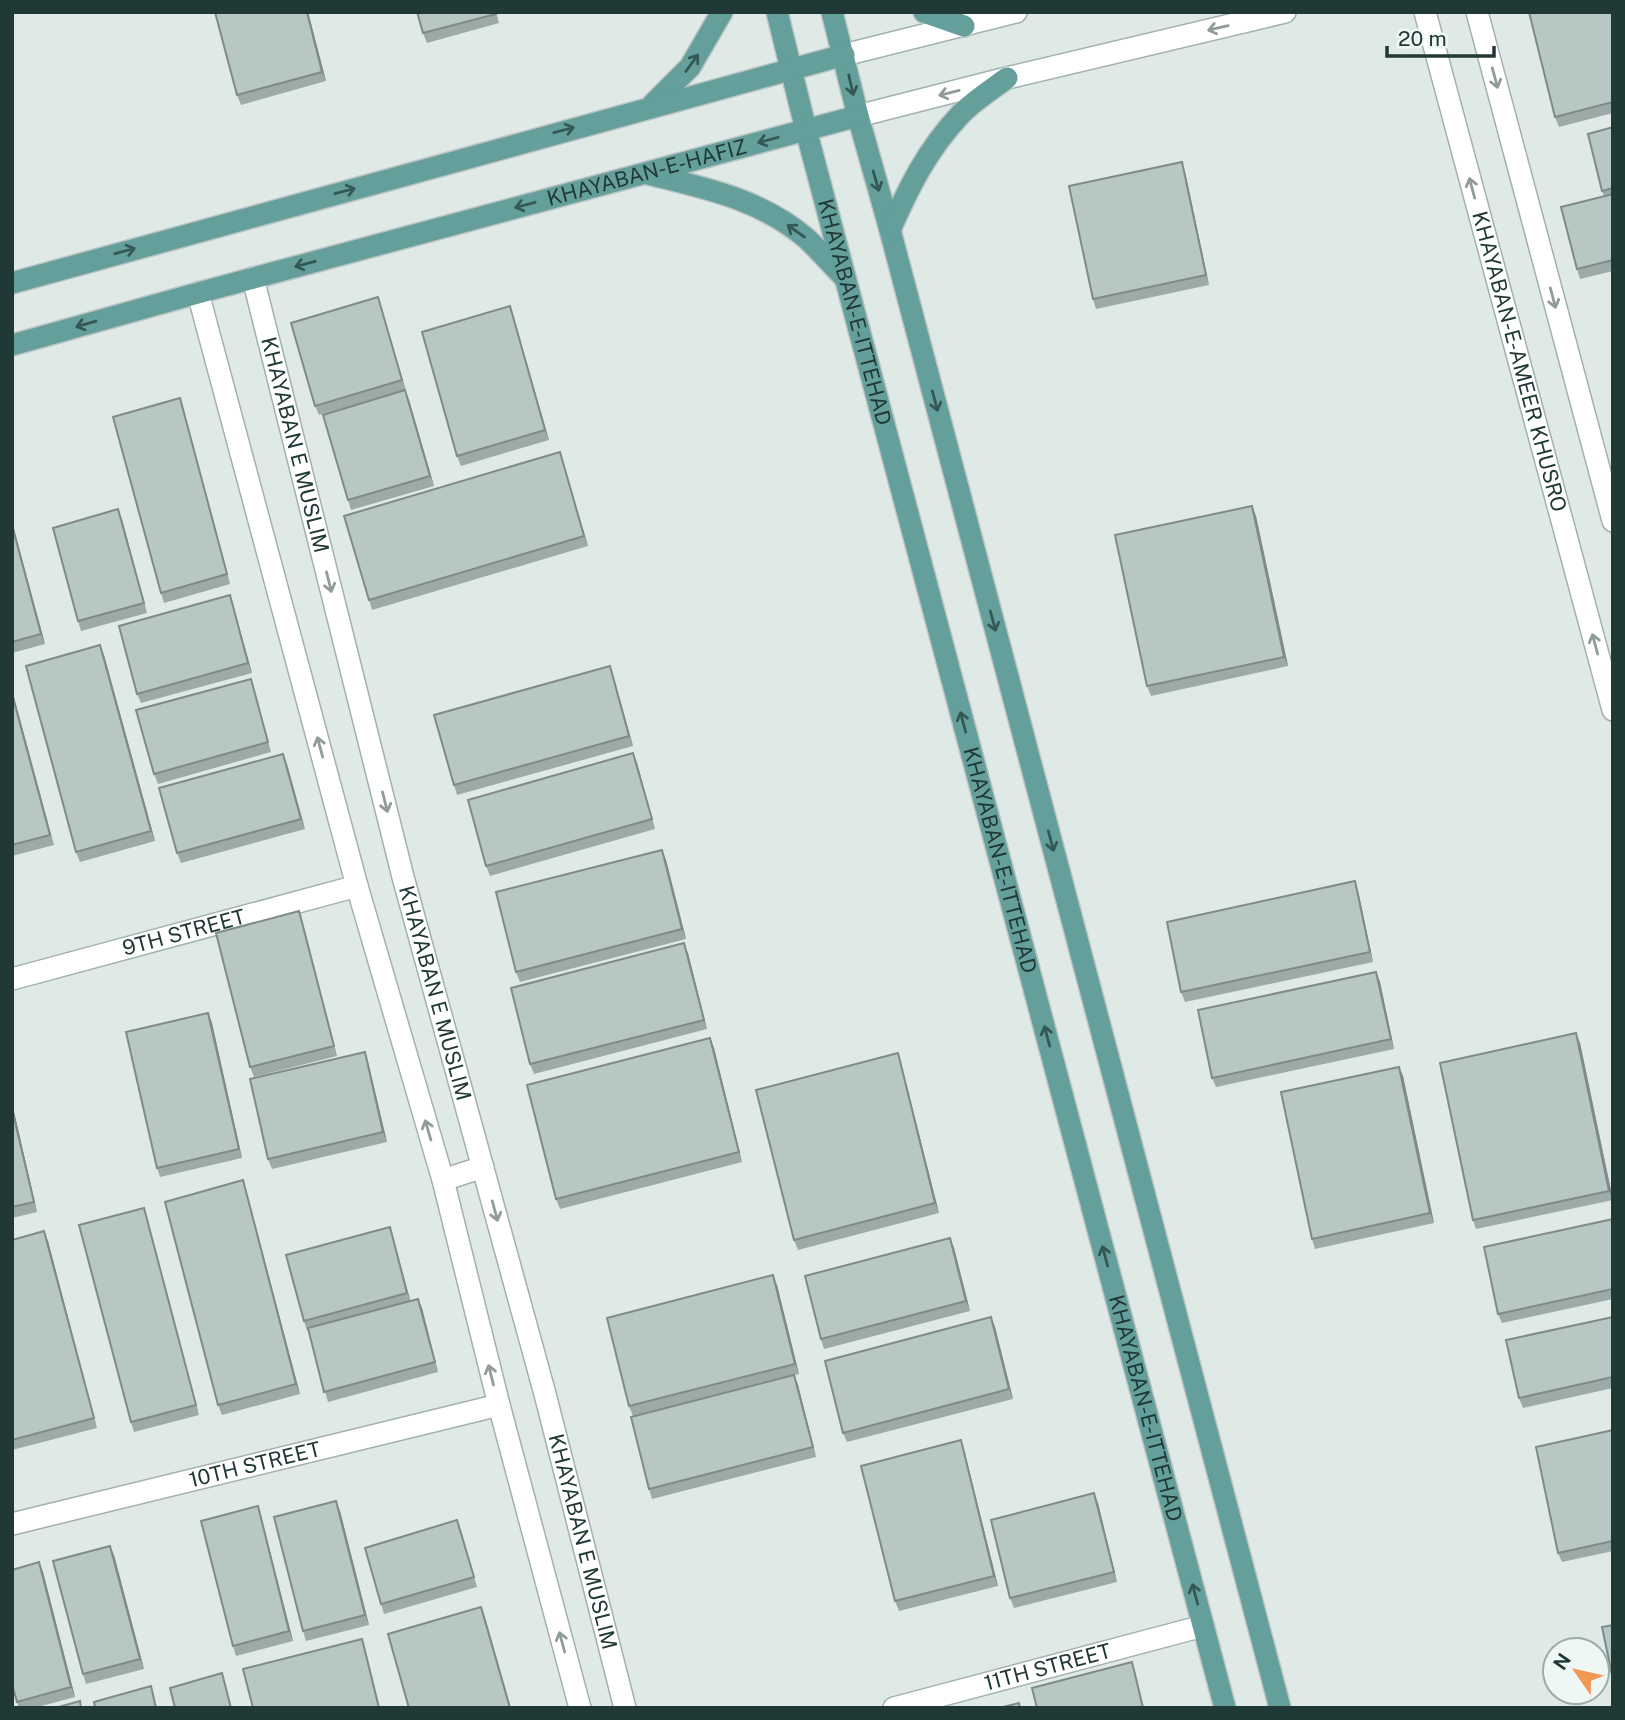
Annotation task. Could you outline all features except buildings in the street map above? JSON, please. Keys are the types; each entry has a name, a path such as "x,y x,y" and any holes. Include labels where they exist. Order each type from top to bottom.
{"main road":[{"path":"652,106 690,67 722,12"},
{"name":"KHAYABAN-E-ITTEHAD","path":"777,12 845,278 1225,1708"},
{"path":"832,12 1280,1708"},
{"path":"923,12 964,26"},
{"path":"12,283 844,55"},
{"path":"890,230 912,181 934,146 962,113 1007,78"},
{"name":"KHAYABAN-E-HAFIZ","path":"12,345 858,116"},
{"path":"645,173 725,193 764,209 806,238 845,278"}],"street":[{"path":"844,55 1016,12"},
{"name":"KHAYABAN-E-HAFIZ","path":"858,116 1284,12"},
{"name":"KHAYABAN-E-AMEER KHUSRO","path":"1425,12 1613,710"},
{"path":"1477,12 1613,521"},
{"name":"KHAYABAN E MUSLIM","path":"253,278 403,877 545,1394 625,1708"},
{"path":"198,293 357,886 443,1180 579,1708"},
{"name":"9TH STREET","path":"12,979 357,886"},
{"path":"443,1180 483,1167"},
{"name":"10TH STREET","path":"12,1524 499,1405"},
{"name":"11TH STREET","path":"894,1708 1203,1626"}]}
